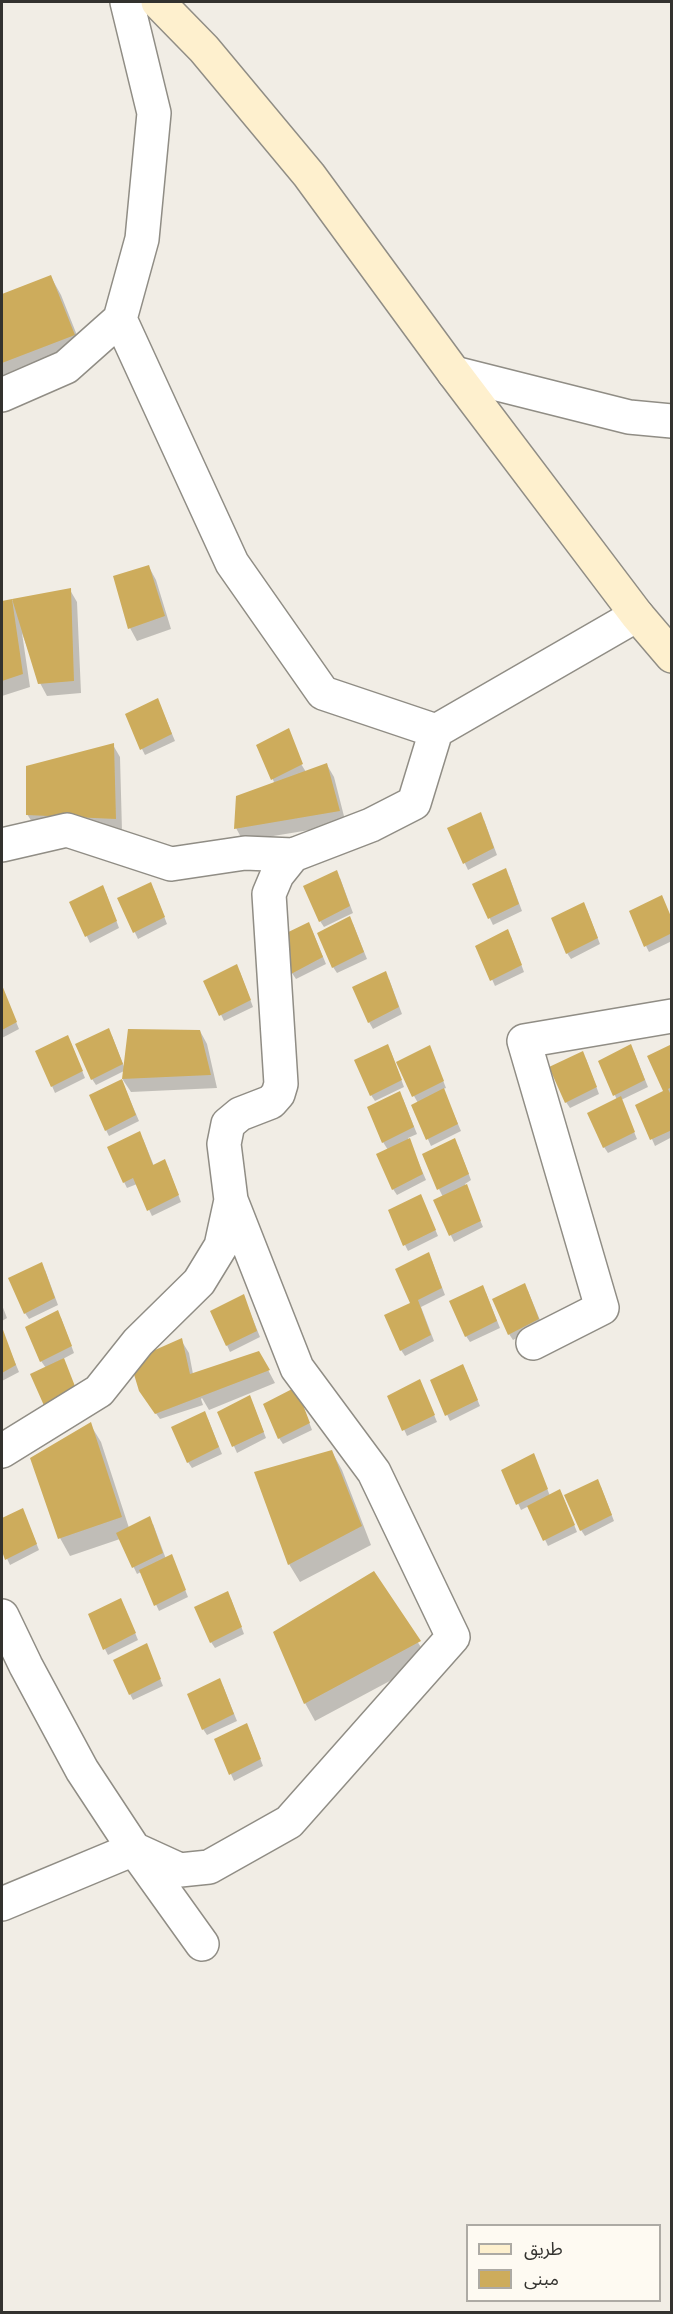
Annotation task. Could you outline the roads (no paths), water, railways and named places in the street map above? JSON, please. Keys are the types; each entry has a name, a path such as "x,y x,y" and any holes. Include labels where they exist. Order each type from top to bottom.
{"main road":[{"path":"158,2 204,50 309,175 454,373 637,615 672,656"}],"street":[{"path":"2,395 66,367 120,319 142,239 154,113 127,2"},
{"path":"120,319 232,563 323,693 436,730"},
{"path":"454,373 629,417 672,421"},
{"path":"2,845 67,830 171,864 244,853 293,855 371,825 414,803 436,730 637,615"},
{"path":"2,1904 134,1849 180,1870 209,1867 289,1822 453,1637 374,1472 297,1368 231,1200 224,1144 228,1124 240,1114 271,1102 278,1094 281,1084 269,894 277,875 293,855"},
{"path":"533,1343 602,1308 524,1041 672,1016"},
{"path":"2,1451 99,1391 138,1342 199,1282 220,1246 231,1200"},
{"path":"2,1616 82,1770 134,1849 202,1944"}]}
